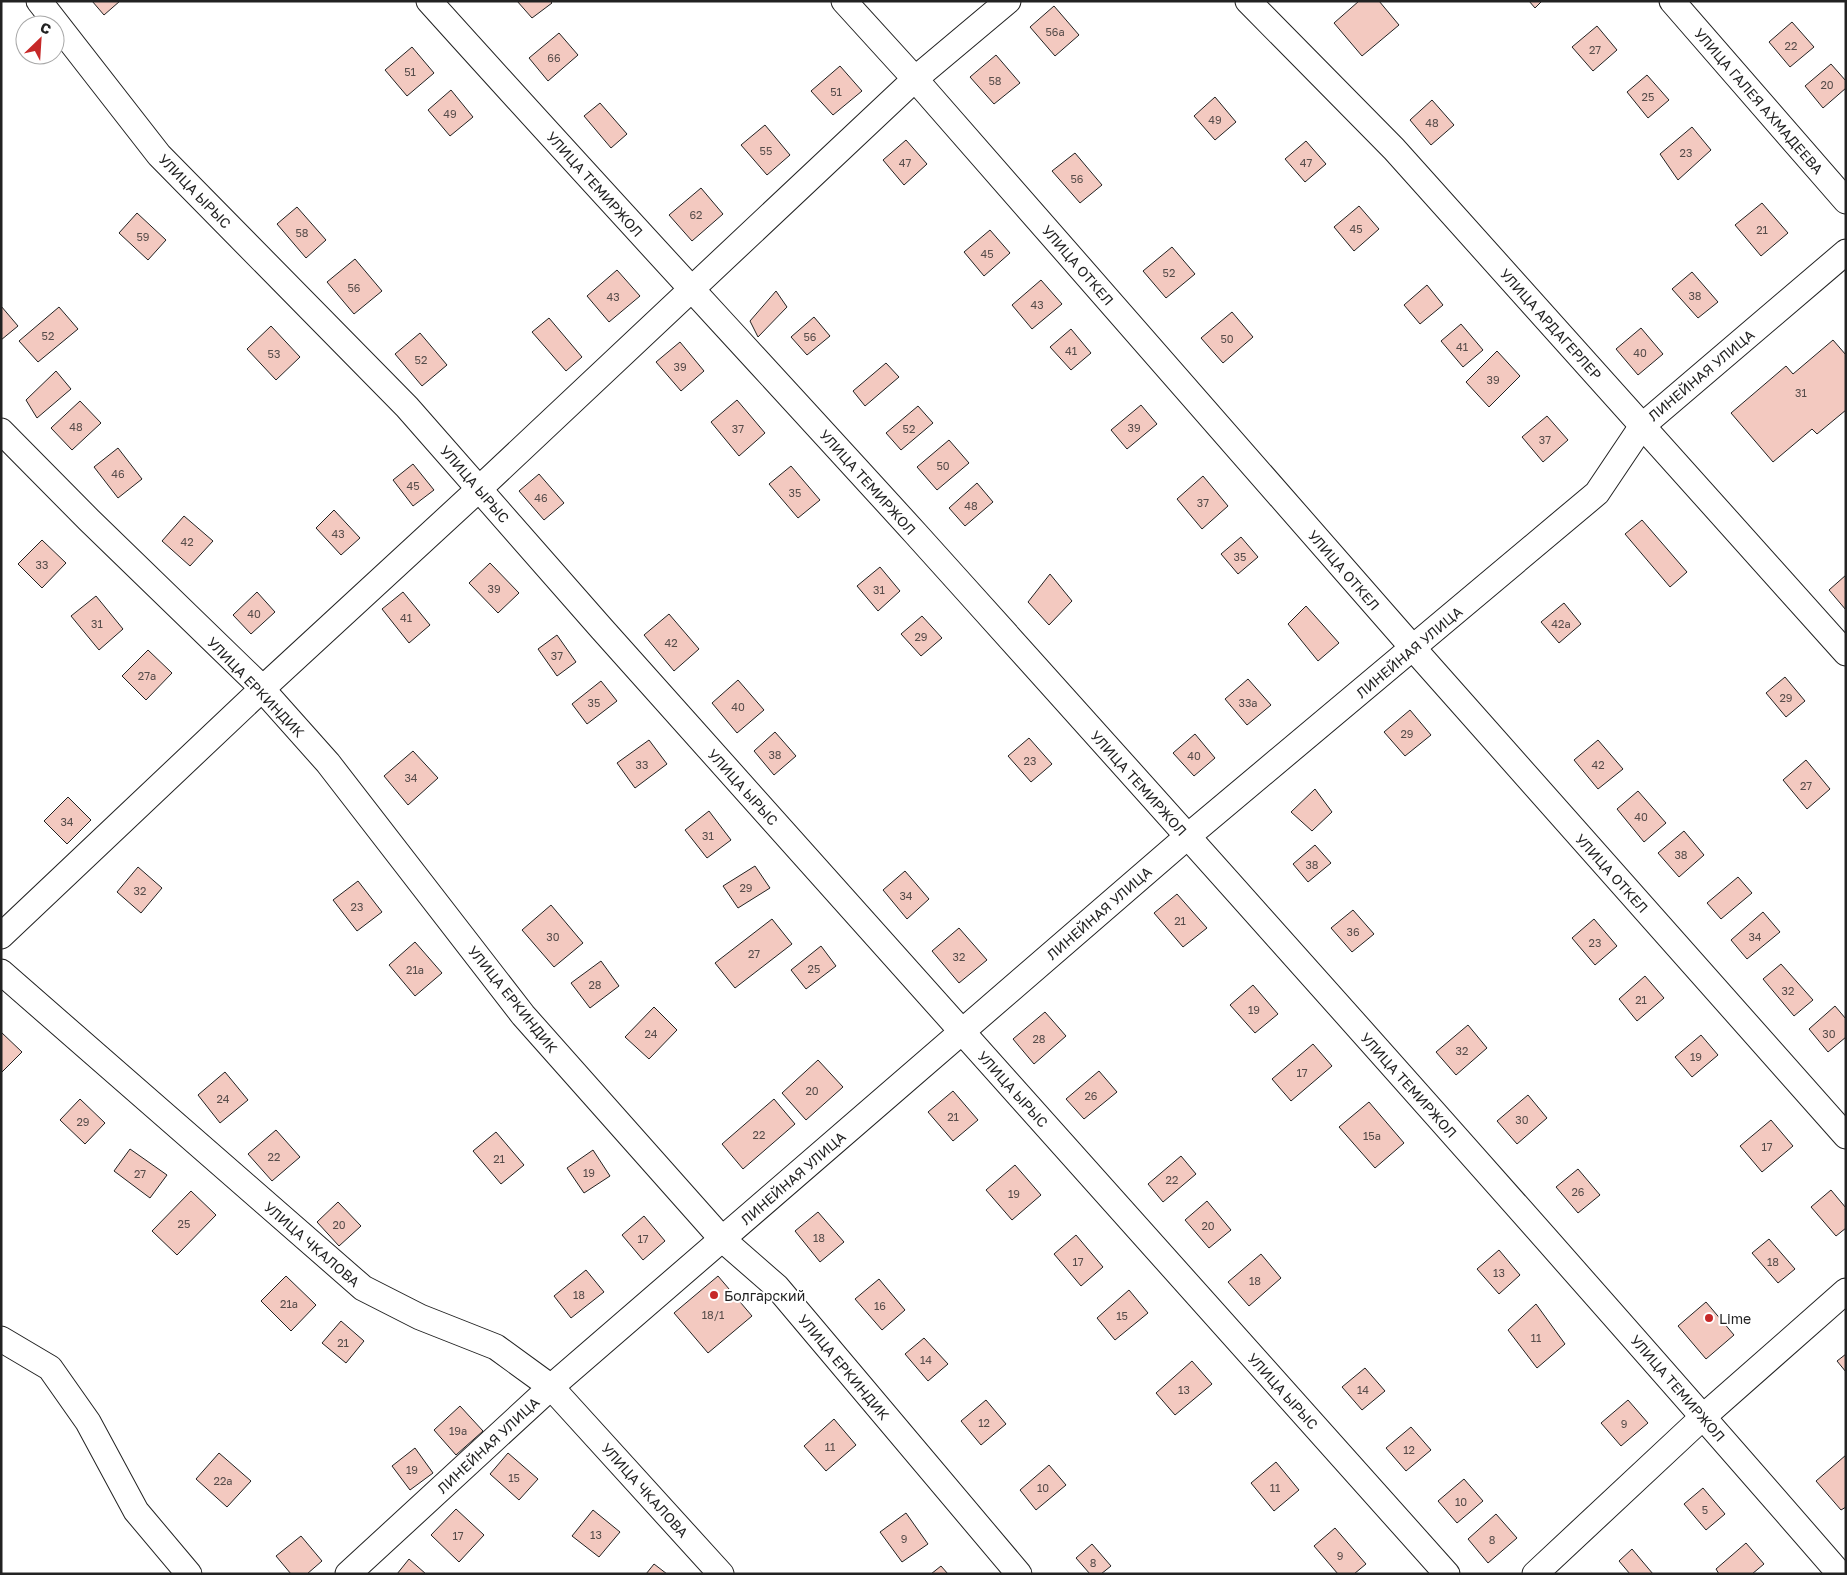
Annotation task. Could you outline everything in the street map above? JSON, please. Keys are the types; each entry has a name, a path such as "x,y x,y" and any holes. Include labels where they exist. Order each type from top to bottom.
{"street":[{"name":"УЛИЦА ЫРЫС","path":"40,1 159,155 407,407 602,629 1447,1574"},
{"name":"УЛИЦА ТЕМИРЖОЛ","path":"429,1 906,524 1188,837 1840,1574"},
{"name":"УЛИЦА ОТКЕЛ","path":"844,1 915,79 1413,648 1846,1136"},
{"path":"1,936 262,689 479,489 915,79 1008,1"},
{"name":"УЛИЦА АРДАГЕРЛЕР","path":"1248,1 1394,149 1846,653"},
{"name":"УЛИЦА ГАЛЕЯ АХМАДЕЕВА","path":"1672,1 1846,201"},
{"name":"ЛИНЕЙНАЯ УЛИЦА","path":"348,1574 551,1387 1188,837 1597,492 1642,426 1846,252"},
{"name":"УЛИЦА ЕРКИНДИК","path":"1,431 262,689 328,763 523,1015 722,1239 777,1287 1019,1574"},
{"name":"УЛИЦА ЧКАЛОВА","path":"1,972 363,1288 420,1317 496,1348 551,1387 721,1574"},
{"path":"1535,1574 1703,1417 1846,1291"},
{"path":"1,1338 50,1368 88,1422 136,1511 190,1574"}],"building":[{"path":"92,1 120,1 104,15"},
{"path":"517,1 550,1 552,3 532,18"},
{"path":"1359,1 1379,1 1399,25 1362,56 1334,23"},
{"path":"1529,1 1542,1 1535,8"},
{"path":"1054,6 1079,35 1055,56 1030,27"},
{"path":"1792,22 1814,47 1790,67 1769,42"},
{"path":"1597,26 1617,50 1593,71 1572,47"},
{"path":"559,33 578,55 548,81 529,58"},
{"path":"412,47 434,73 407,96 385,70"},
{"path":"996,55 1020,83 994,104 970,77"},
{"path":"1831,64 1846,81 1846,88 1823,108 1805,86"},
{"path":"840,66 862,91 833,115 811,91"},
{"path":"1647,75 1669,100 1648,118 1627,92"},
{"path":"451,90 473,117 450,136 428,110"},
{"path":"1215,97 1236,122 1215,140 1194,116"},
{"path":"1432,100 1454,125 1431,145 1410,120"},
{"path":"600,103 627,134 611,148 584,116"},
{"path":"765,125 790,155 767,175 741,145"},
{"path":"1692,127 1711,150 1678,180 1660,154"},
{"path":"906,140 927,164 904,185 883,160"},
{"path":"1306,141 1326,164 1305,182 1285,159"},
{"path":"1075,153 1102,185 1080,203 1052,171"},
{"path":"701,188 723,214 692,241 669,215"},
{"path":"1762,203 1788,233 1761,256 1735,225"},
{"path":"1359,206 1379,229 1354,251 1334,227"},
{"path":"297,207 326,240 306,258 277,224"},
{"path":"137,213 166,240 148,260 119,233"},
{"path":"990,230 1010,253 984,276 964,252"},
{"path":"1172,247 1195,274 1166,298 1143,271"},
{"path":"355,259 382,291 354,314 327,282"},
{"path":"617,270 640,296 609,322 587,296"},
{"path":"1692,272 1718,302 1698,318 1672,289"},
{"path":"1041,280 1062,304 1032,329 1012,305"},
{"path":"1427,285 1443,305 1420,324 1404,305"},
{"path":"776,291 787,307 758,337 750,321"},
{"path":"1,306 18,326 1,340"},
{"path":"59,307 78,329 38,362 19,341"},
{"path":"1232,312 1253,337 1223,363 1201,338"},
{"path":"814,317 830,336 807,355 791,337"},
{"path":"549,318 582,357 566,371 532,332"},
{"path":"1461,324 1483,350 1463,367 1441,341"},
{"path":"271,326 300,357 276,380 247,349"},
{"path":"1641,328 1663,354 1638,375 1616,349"},
{"path":"1071,329 1091,353 1071,370 1050,347"},
{"path":"420,333 447,365 422,386 395,354"},
{"path":"1833,340 1846,355 1846,410 1817,434 1812,429 1773,462 1731,413 1786,366 1793,374"},
{"path":"680,342 704,371 681,391 656,362"},
{"path":"1497,351 1520,376 1489,407 1466,382"},
{"path":"886,363 899,377 865,406 853,391"},
{"path":"56,371 71,389 37,418 26,400"},
{"path":"737,400 765,433 739,456 711,422"},
{"path":"80,401 101,423 72,450 51,428"},
{"path":"1141,405 1157,424 1127,449 1111,430"},
{"path":"918,406 933,423 901,450 886,433"},
{"path":"1547,416 1568,440 1543,462 1522,437"},
{"path":"949,440 969,463 937,490 917,467"},
{"path":"118,448 142,479 118,498 94,467"},
{"path":"413,464 434,490 413,506 393,480"},
{"path":"791,466 820,500 798,518 769,484"},
{"path":"539,474 564,503 544,520 519,491"},
{"path":"1203,476 1228,506 1202,529 1177,499"},
{"path":"977,483 993,502 965,526 949,508"},
{"path":"334,510 360,538 341,555 316,528"},
{"path":"184,516 213,541 190,566 162,541"},
{"path":"1642,520 1687,572 1670,587 1625,534"},
{"path":"1241,537 1258,557 1238,574 1221,554"},
{"path":"42,540 66,563 42,588 18,564"},
{"path":"490,563 519,593 498,613 469,583"},
{"path":"880,567 900,591 878,611 857,586"},
{"path":"1050,574 1072,601 1049,625 1028,602"},
{"path":"1846,575 1846,610 1829,590"},
{"path":"257,592 275,612 251,634 233,615"},
{"path":"403,592 430,625 409,643 382,609"},
{"path":"96,596 123,629 99,650 71,616"},
{"path":"1564,603 1581,624 1559,643 1541,622"},
{"path":"1306,606 1339,643 1318,661 1288,624"},
{"path":"669,614 699,649 674,671 644,635"},
{"path":"922,616 942,638 921,656 901,634"},
{"path":"557,635 576,662 557,676 538,649"},
{"path":"148,650 172,673 146,700 122,676"},
{"path":"1785,677 1805,701 1786,717 1766,693"},
{"path":"1248,679 1271,705 1247,725 1225,699"},
{"path":"738,680 764,710 737,733 712,703"},
{"path":"601,681 617,701 587,724 572,704"},
{"path":"1410,710 1431,735 1405,756 1384,732"},
{"path":"775,732 796,756 774,775 754,751"},
{"path":"1195,734 1215,758 1194,776 1173,753"},
{"path":"1029,738 1052,764 1031,782 1008,756"},
{"path":"649,740 667,764 635,788 617,763"},
{"path":"1598,740 1623,769 1598,789 1574,760"},
{"path":"413,751 438,778 408,805 384,776"},
{"path":"1806,760 1830,789 1807,809 1783,780"},
{"path":"1315,789 1332,812 1312,831 1291,812"},
{"path":"1638,791 1666,823 1644,842 1617,809"},
{"path":"68,797 91,820 67,844 44,821"},
{"path":"709,811 731,840 707,858 685,830"},
{"path":"1684,831 1704,855 1679,877 1658,853"},
{"path":"1315,845 1331,863 1308,882 1293,864"},
{"path":"755,866 770,888 738,908 723,886"},
{"path":"138,867 162,888 141,913 117,892"},
{"path":"905,871 929,899 907,919 883,890"},
{"path":"1738,877 1752,893 1721,919 1707,903"},
{"path":"358,881 382,912 357,931 333,900"},
{"path":"1177,894 1207,928 1183,947 1154,913"},
{"path":"551,905 583,943 554,967 522,930"},
{"path":"1353,910 1374,934 1352,952 1331,928"},
{"path":"1763,912 1780,932 1747,959 1731,940"},
{"path":"772,919 792,944 735,988 715,963"},
{"path":"1594,919 1617,946 1595,965 1572,938"},
{"path":"959,928 987,960 959,983 932,951"},
{"path":"415,942 442,973 415,996 389,965"},
{"path":"821,946 836,966 806,989 791,970"},
{"path":"601,961 619,986 590,1008 571,983"},
{"path":"1781,964 1813,1000 1794,1016 1763,979"},
{"path":"1645,976 1664,998 1637,1021 1619,999"},
{"path":"1253,985 1278,1014 1255,1033 1230,1005"},
{"path":"1835,1006 1846,1019 1846,1037 1828,1052 1809,1029"},
{"path":"654,1007 677,1030 649,1059 625,1037"},
{"path":"1045,1012 1066,1036 1034,1064 1013,1039"},
{"path":"1468,1025 1487,1048 1456,1075 1436,1052"},
{"path":"1,1032 22,1052 1,1073"},
{"path":"1701,1035 1718,1055 1692,1077 1675,1057"},
{"path":"1313,1044 1332,1066 1291,1101 1272,1079"},
{"path":"818,1060 843,1087 806,1120 782,1093"},
{"path":"1099,1071 1117,1092 1084,1119 1066,1099"},
{"path":"225,1072 248,1100 220,1123 198,1095"},
{"path":"953,1091 978,1120 953,1141 928,1112"},
{"path":"1528,1095 1547,1118 1517,1144 1497,1121"},
{"path":"80,1099 105,1123 85,1144 60,1120"},
{"path":"774,1099 795,1124 743,1169 722,1144"},
{"path":"1369,1102 1404,1143 1375,1168 1339,1127"},
{"path":"1771,1120 1793,1146 1762,1172 1740,1146"},
{"path":"276,1130 300,1157 272,1181 248,1154"},
{"path":"496,1132 524,1165 501,1184 473,1151"},
{"path":"130,1149 167,1175 150,1198 114,1171"},
{"path":"593,1150 610,1176 584,1193 567,1168"},
{"path":"1181,1156 1196,1174 1163,1202 1148,1184"},
{"path":"1015,1165 1041,1195 1012,1220 986,1190"},
{"path":"1578,1169 1600,1195 1578,1213 1556,1187"},
{"path":"1831,1190 1846,1208 1846,1228 1836,1236 1811,1207"},
{"path":"191,1191 216,1215 177,1255 152,1231"},
{"path":"1207,1201 1231,1230 1209,1248 1185,1220"},
{"path":"338,1202 361,1226 339,1246 317,1222"},
{"path":"818,1212 844,1242 820,1262 795,1231"},
{"path":"644,1216 665,1241 643,1260 622,1235"},
{"path":"1076,1235 1103,1267 1081,1286 1054,1254"},
{"path":"1769,1239 1795,1269 1778,1283 1752,1253"},
{"path":"1499,1250 1520,1275 1499,1294 1477,1269"},
{"path":"1261,1254 1281,1278 1249,1306 1228,1282"},
{"path":"586,1270 604,1292 571,1318 554,1296"},
{"path":"286,1276 316,1305 291,1331 261,1301"},
{"path":"718,1276 752,1316 708,1353 674,1313"},
{"path":"879,1279 905,1310 882,1330 855,1299"},
{"path":"1129,1290 1148,1313 1115,1340 1097,1318"},
{"path":"1706,1302 1734,1335 1706,1359 1678,1326"},
{"path":"1536,1304 1565,1344 1537,1368 1508,1330"},
{"path":"341,1321 364,1341 346,1363 322,1343"},
{"path":"924,1338 948,1364 928,1381 905,1354"},
{"path":"1846,1354 1846,1372 1837,1361"},
{"path":"1192,1361 1212,1384 1175,1415 1156,1393"},
{"path":"1365,1368 1385,1391 1362,1410 1342,1387"},
{"path":"986,1400 1006,1424 981,1445 961,1421"},
{"path":"1628,1400 1648,1423 1621,1446 1601,1423"},
{"path":"460,1406 483,1431 456,1455 434,1430"},
{"path":"834,1419 856,1445 826,1471 804,1446"},
{"path":"1411,1427 1431,1450 1406,1471 1386,1448"},
{"path":"415,1448 433,1473 410,1490 392,1466"},
{"path":"219,1453 251,1481 227,1507 196,1479"},
{"path":"508,1453 538,1479 519,1500 490,1474"},
{"path":"1846,1455 1846,1507 1841,1510 1816,1481"},
{"path":"1276,1462 1299,1490 1274,1511 1251,1483"},
{"path":"1049,1465 1066,1485 1036,1510 1020,1490"},
{"path":"1464,1479 1483,1501 1457,1523 1438,1501"},
{"path":"1703,1488 1725,1514 1706,1530 1684,1504"},
{"path":"456,1509 484,1535 459,1562 431,1535"},
{"path":"593,1510 620,1532 599,1557 572,1536"},
{"path":"906,1513 928,1544 902,1562 880,1532"},
{"path":"1496,1514 1517,1538 1488,1563 1468,1539"},
{"path":"1335,1528 1366,1564 1354,1574 1338,1574 1314,1546"},
{"path":"301,1536 322,1561 307,1574 291,1574 276,1556"},
{"path":"1746,1543 1764,1564 1752,1574 1719,1574 1716,1569"},
{"path":"1092,1544 1111,1566 1101,1574 1090,1574 1076,1558"},
{"path":"1632,1549 1653,1574 1630,1574 1619,1561"},
{"path":"409,1559 426,1574 397,1574"},
{"path":"654,1564 667,1574 646,1574"},
{"path":"941,1566 948,1574 931,1574"}],"place":[{"name":"Болгарский","path":"714,1295"},
{"name":"Lime","path":"1709,1318"}]}
